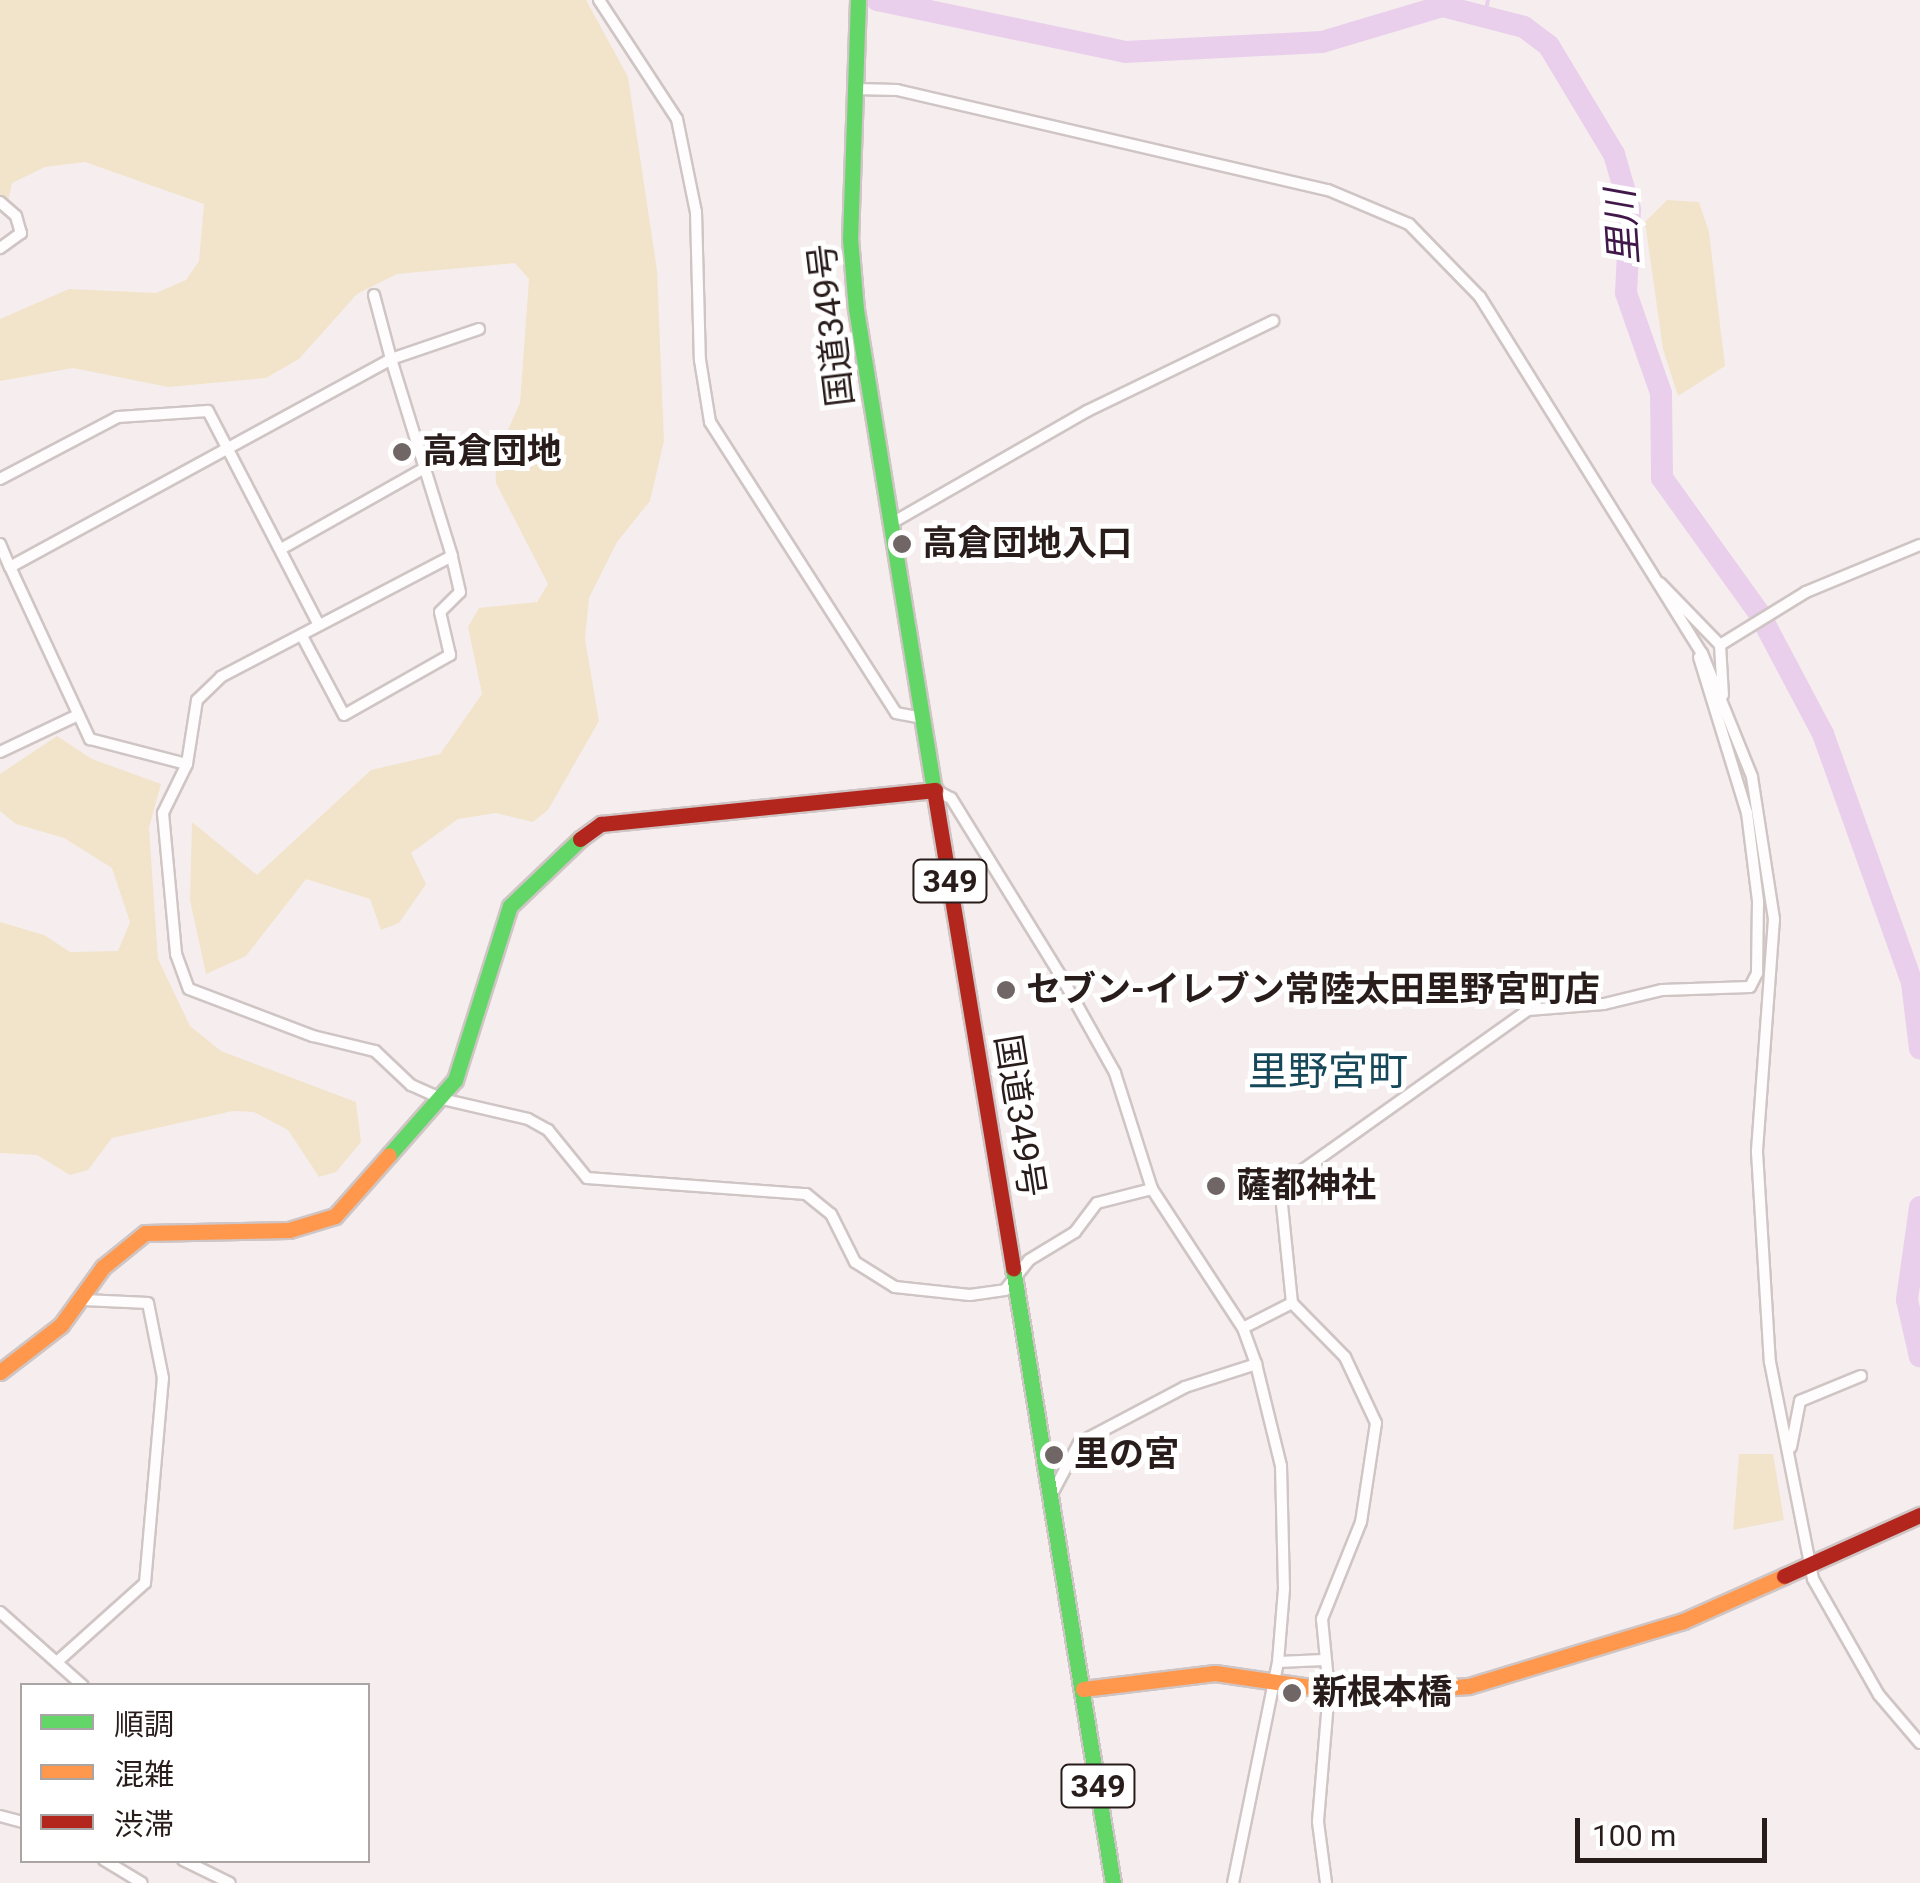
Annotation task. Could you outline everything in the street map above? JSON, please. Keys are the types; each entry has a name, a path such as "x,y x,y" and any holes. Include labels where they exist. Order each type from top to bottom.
{"main road":[{"name":"国道349号","path":"858,0 851,265 1112,1883"},
{"path":"0,1372 84,1300 103,1268 145,1234 289,1230 335,1216 455,1080 510,906 550,861 601,824 935,790"},
{"path":"1083,1688 1214,1672 1275,1670 1329,1690 1428,1693 1488,1681 1684,1621 1920,1516"}],"street":[{"path":"599,0 676,118 696,212 700,360 710,422 896,713 922,718"},
{"path":"855,88 896,90 1328,190 1409,224 1480,298 1697,646 1723,701 1762,821 1774,926 1758,1214 1770,1362 1812,1562 1870,1680 1920,1744"},
{"path":"0,202 16,216 21,233 0,248"},
{"path":"302,636 344,715 450,655 440,612 460,592 374,295"},
{"path":"890,524 1087,411 1273,321"},
{"path":"10,567 228,452 391,359 480,329"},
{"path":"0,478 118,417 208,411 319,625"},
{"path":"280,549 425,468"},
{"path":"0,544 90,739 186,764"},
{"path":"1725,643 1806,592 1920,545"},
{"path":"452,556 206,688 197,700 186,764 163,813 176,954 189,988 313,1036 375,1052 411,1084 442,1099 548,1130 588,1178 806,1194 832,1214 855,1262 895,1287 970,1295 1005,1290 1029,1260 1075,1232 1097,1204 1152,1189"},
{"path":"1651,576 1682,599 1725,643 1723,701"},
{"path":"1697,646 1747,813 1758,901 1757,973"},
{"path":"0,752 78,715"},
{"path":"935,790 951,798 1114,1073 1152,1189 1243,1328 1256,1364 1281,1466 1284,1589 1275,1670 1234,1883"},
{"path":"1326,1883 1318,1822 1329,1690 1322,1619 1361,1522 1376,1424 1345,1356 1292,1303 1281,1195 1293,1178 1528,1010 1604,1004 1662,990 1739,992 1757,973 1774,926"},
{"path":"58,1662 145,1582 163,1378 148,1303 84,1300"},
{"path":"1243,1328 1292,1303"},
{"path":"1050,1497 1079,1443 1184,1387 1256,1364"},
{"path":"1790,1452 1800,1401 1861,1376"},
{"path":"0,1612 80,1683"},
{"path":"1275,1670 1324,1660"},
{"path":"109,1863 142,1883"},
{"path":"188,1863 230,1883"}],"shaded area":[{"path":"0,0 586,0 628,77 657,270 664,441 650,501 617,542 589,598 585,639 599,721 548,810 533,822 496,813 458,819 411,853 426,884 399,923 381,930 370,899 306,879 246,956 206,974 190,900 192,822 257,875 371,770 440,754 482,694 468,627 479,608 537,602 548,584 496,483 495,458 520,403 529,279 515,263 397,274 357,294 299,359 266,378 168,387 73,368 0,381 0,319 69,289 156,293 186,280 199,261 204,204 85,162 45,167 12,183 8,201 0,203"},
{"path":"1667,200 1699,202 1709,232 1725,366 1678,396 1663,349 1645,222"},
{"path":"57,736 92,759 161,784 149,828 158,959 190,1026 221,1051 356,1102 361,1142 336,1172 319,1177 288,1130 254,1112 233,1111 112,1138 88,1170 70,1175 37,1155 0,1153 0,922 44,935 70,952 118,951 130,922 112,868 64,838 16,824 0,811 0,774"},
{"path":"1739,1454 1773,1454 1784,1520 1733,1530"}],"waterway":[{"name":"里川","path":"877,0 1125,52 1322,42 1443,6 1524,27 1549,46 1614,154 1630,209 1626,293 1661,393 1662,478 1759,613 1823,734 1912,983 1920,1049"},
{"path":"1485,14 1488,0"},
{"name":"里川","path":"1920,1207 1907,1300 1920,1357"}],"traffic: fast":[{"path":"858,0 850,238 856,309 934,790"},
{"path":"389,1155 455,1080 510,906 580,839"},
{"path":"1013,1269 1113,1883"}],"traffic: slow":[{"path":"0,1372 61,1325 103,1267 145,1233 289,1230 335,1216 389,1155"},
{"path":"1083,1689 1215,1673 1359,1694 1469,1686 1683,1621 1784,1576"}],"traffic: jam":[{"path":"934,790 1013,1269"},
{"path":"580,839 601,824 935,790"},
{"path":"1784,1576 1920,1515"}],"place":[{"name":"高倉団地","path":"402,452"},
{"name":"高倉団地入口","path":"902,544"},
{"name":"セブン-イレブン常陸太田里野宮町店","path":"1006,990"},
{"name":"薩都神社","path":"1216,1186"},
{"name":"里の宮","path":"1054,1455"},
{"name":"新根本橋","path":"1292,1693"}],"district":[{"name":"里野宮町","path":"1328,1072"}]}
